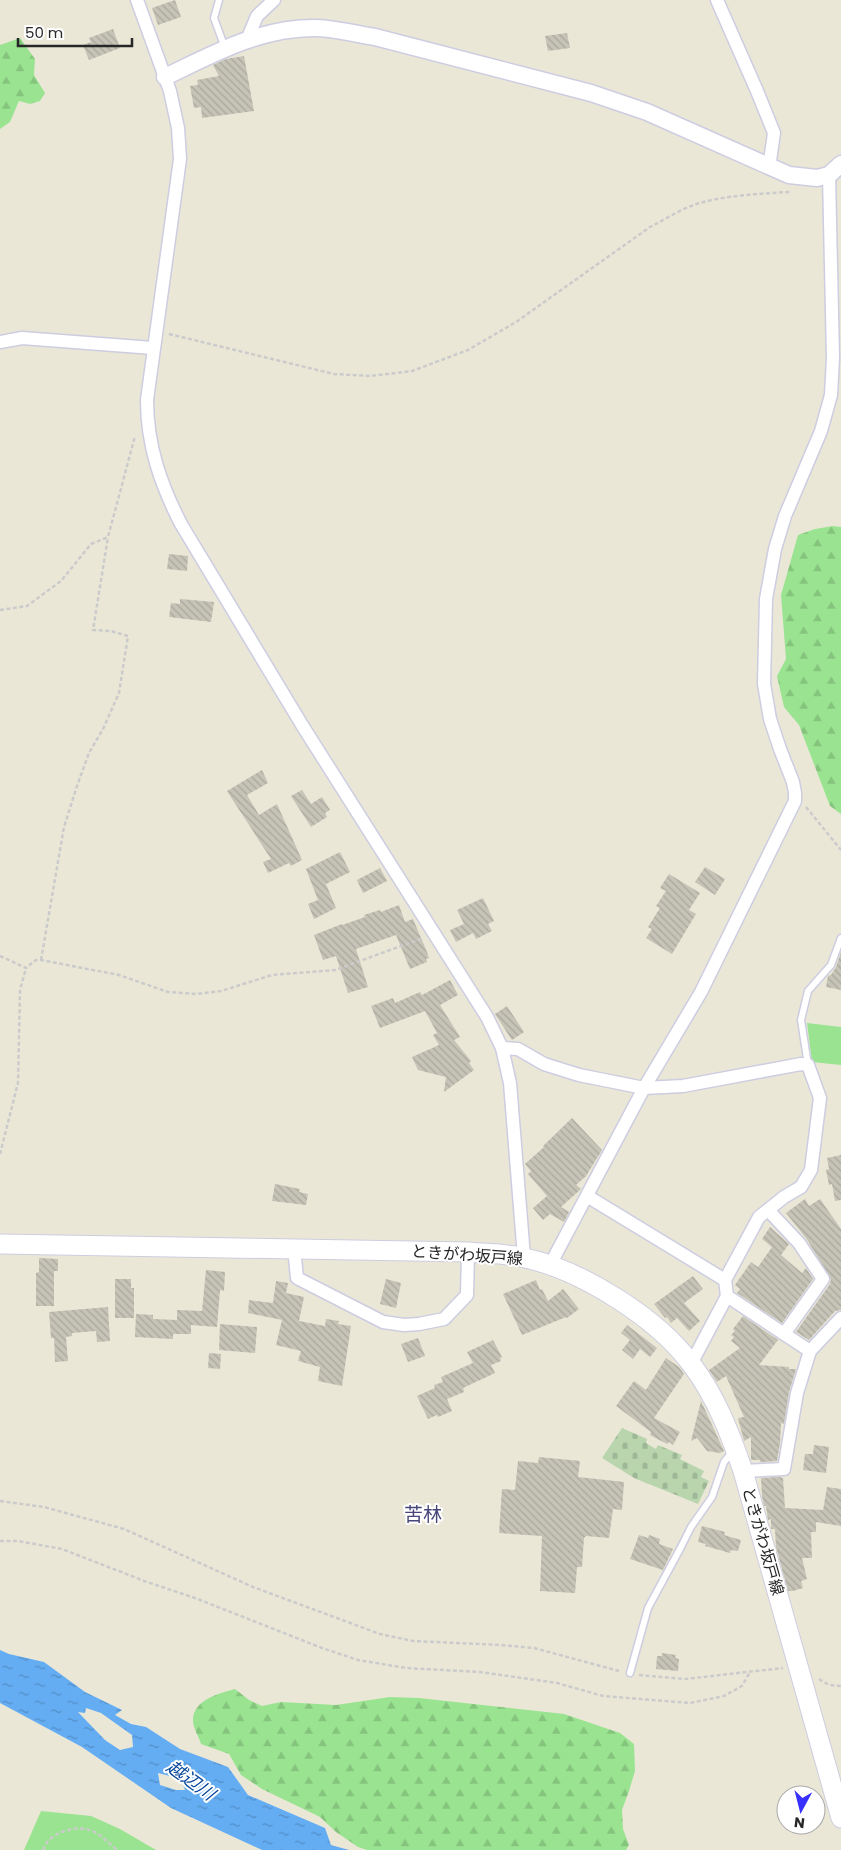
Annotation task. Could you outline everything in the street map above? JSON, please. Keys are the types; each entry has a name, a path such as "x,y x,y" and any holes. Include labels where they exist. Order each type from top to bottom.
{"main road":[{"name":"ときがわ坂戸線","path":"0,1244 468,1252 524,1257 550,1265 592,1284 628,1306 668,1339 691,1364 725,1420 743,1471 841,1818"}],"street":[{"path":"137,0 174,105 180,159 156,331 147,415 154,462 181,524 302,725 487,1016 502,1048 514,1110 524,1257"},
{"path":"247,40 257,16 274,0"},
{"path":"717,0 774,134 769,168"},
{"path":"165,77 225,48 247,40 277,31 315,28 375,37 591,93 647,112 769,168 800,177 817,178 829,175 841,164"},
{"path":"550,1265 644,1088 701,992 794,800 793,782 770,719 764,684 766,598 775,549 785,516 821,431 831,395 833,358 829,175"},
{"path":"0,342 22,338 154,348"},
{"path":"502,1048 518,1049 544,1064 578,1075 644,1088 684,1086 808,1064 820,1098 811,1170 801,1188 784,1197 759,1217 725,1280 727,1296 691,1364"},
{"path":"587,1196 725,1280"},
{"path":"768,1210 799,1243 823,1279 784,1334"},
{"path":"294,1248 296,1278 383,1322 404,1325 444,1319 467,1295 468,1252"},
{"path":"727,1296 810,1351"},
{"path":"743,1471 784,1469 797,1393 810,1351 841,1318"}],"lane":[{"path":"219,0 214,18 225,48"},
{"path":"808,1064 801,1020 808,991 831,965 841,938"},
{"path":"630,1673 648,1608 691,1527 712,1497 724,1462 736,1448"}],"path":[{"path":"156,331 334,374 371,376 412,371 468,350 516,322 650,227 674,214 698,204 727,197 788,192 800,177"},
{"path":"41,960 64,827 90,753 119,693 128,636 111,631 93,630 108,537 133,440 147,415"},
{"path":"0,610 28,606 61,581 91,544 108,537"},
{"path":"795,793 841,850"},
{"path":"0,1154 18,1083 20,990 26,968 36,960 119,975 168,992 196,994 221,991 272,975 335,970 434,934"},
{"path":"0,956 26,968"},
{"path":"0,1501 44,1507 124,1530 253,1587 380,1634 413,1641 501,1644 534,1648 630,1673 685,1679 790,1668 798,1665"},
{"path":"0,1541 18,1541 62,1549 358,1660 406,1668 480,1672 557,1683 603,1696 690,1703 724,1696 742,1686 750,1672"},
{"path":"43,1850 56,1834 74,1828 90,1830 102,1836 118,1850"}],"green space":[{"path":"20,38 35,59 34,75 45,93 40,101 30,104 19,101 10,122 0,129 0,45"},
{"path":"833,526 841,527 841,814 830,806 799,725 784,707 777,676 786,659 781,595 798,535 815,529"},
{"path":"807,1023 841,1027 841,1065 812,1062"},
{"path":"622,1428 647,1439 646,1443 656,1449 658,1445 682,1455 680,1459 704,1471 701,1477 709,1481 698,1504 634,1478 602,1458"},
{"path":"235,1689 249,1700 262,1706 281,1702 336,1705 390,1697 419,1698 564,1714 620,1733 634,1744 635,1771 622,1810 623,1829 629,1845 626,1850 367,1850 358,1847 336,1832 320,1817 262,1789 241,1775 229,1754 201,1744 193,1724 197,1708 208,1699"},
{"path":"41,1811 91,1816 120,1829 156,1850 24,1850"}],"water":[{"name":"越辺川","path":"0,1650 44,1662 85,1692 122,1710 115,1715 131,1724 146,1727 180,1749 228,1767 248,1795 325,1828 331,1845 349,1850 262,1850 171,1808 82,1747 0,1703","holes":["86,1708 101,1713 132,1735 133,1747 120,1750 105,1740 78,1712 85,1713","158,1773 182,1782 185,1790 176,1790 160,1785"]}],"building":[{"path":"175,0 181,17 158,25 152,8"},
{"path":"113,29 120,48 89,60 83,45 91,42 89,38"},
{"path":"567,33 570,48 548,51 545,36"},
{"path":"244,56 254,111 202,118 201,107 194,108 190,86 198,85 197,80 219,76 213,65 226,59"},
{"path":"169,554 188,556 187,571 167,569"},
{"path":"180,599 214,602 211,622 169,617 171,603 180,604"},
{"path":"262,770 268,783 247,795 259,815 277,804 302,860 291,866 289,863 268,873 263,862 271,859 227,791"},
{"path":"302,790 311,804 322,797 330,810 325,813 327,817 311,827 291,796"},
{"path":"340,852 350,872 326,884 336,908 314,919 308,904 318,900 306,869"},
{"path":"705,867 725,879 715,895 695,882"},
{"path":"380,868 387,881 363,893 357,880"},
{"path":"669,874 700,893 689,910 696,914 672,954 646,938 652,929 648,927 660,908 656,906 666,891 660,888"},
{"path":"483,898 494,921 488,924 492,931 476,939 473,933 456,942 450,930 464,924 457,910"},
{"path":"399,905 405,922 413,919 429,958 426,959 427,962 410,969 396,935 356,949 368,987 348,993 336,956 323,960 314,935 365,917 364,915 380,910 381,912"},
{"path":"841,952 841,990 826,987 828,976 831,975 836,967"},
{"path":"450,980 458,995 440,1005 460,1037 454,1040 471,1061 469,1063 474,1070 444,1092 446,1077 418,1070 412,1057 439,1045 433,1035 437,1033 425,1011 380,1028 371,1006 393,998 395,1003 420,992 422,995"},
{"path":"507,1006 524,1032 512,1040 495,1014"},
{"path":"572,1118 602,1150 586,1176 576,1185 581,1189 561,1207 569,1212 564,1222 550,1214 543,1220 533,1208 547,1196 528,1174 531,1171 525,1164"},
{"path":"841,1155 841,1200 835,1201 832,1184 829,1185 826,1170 829,1169 827,1158"},
{"path":"275,1184 300,1189 299,1192 308,1194 306,1205 272,1201"},
{"path":"805,1199 809,1206 820,1199 841,1229 841,1310 835,1311 809,1340 796,1332 830,1284 831,1279 806,1238 786,1213"},
{"path":"770,1227 789,1244 781,1255 802,1273 806,1268 813,1279 782,1323 737,1293 740,1289 735,1285 751,1262 758,1267 772,1247 762,1239"},
{"path":"39,1258 58,1259 58,1271 54,1271 54,1306 36,1306 36,1273 39,1272"},
{"path":"206,1270 225,1272 224,1291 220,1290 217,1327 191,1325 191,1334 173,1334 173,1339 135,1337 136,1314 153,1315 153,1319 177,1320 177,1310 202,1311"},
{"path":"693,1276 703,1289 684,1303 700,1321 689,1331 677,1318 671,1323 654,1304"},
{"path":"115,1279 131,1279 131,1288 134,1288 134,1318 115,1318"},
{"path":"386,1279 401,1283 396,1308 380,1304"},
{"path":"536,1280 548,1301 563,1289 579,1309 567,1318 522,1335 503,1294"},
{"path":"276,1281 288,1283 286,1293 304,1297 299,1321 325,1326 326,1319 339,1321 338,1324 351,1326 342,1386 318,1381 320,1367 298,1361 301,1351 276,1345 282,1320 248,1313 249,1300 273,1303"},
{"path":"108,1307 110,1341 97,1342 96,1331 72,1333 72,1336 66,1337 68,1361 55,1362 54,1338 51,1338 49,1312"},
{"path":"743,1316 778,1340 759,1365 796,1369 789,1392 784,1424 781,1423 777,1461 760,1462 760,1460 751,1460 751,1437 744,1441 738,1418 744,1417 726,1376 717,1382 709,1370 740,1348 731,1341 734,1337 731,1335 735,1331 733,1329"},
{"path":"220,1324 257,1327 255,1353 219,1350"},
{"path":"627,1325 657,1348 650,1357 640,1349 633,1359 622,1350 630,1340 621,1333"},
{"path":"418,1338 425,1356 408,1362 401,1344"},
{"path":"493,1340 502,1357 500,1358 501,1361 491,1365 495,1373 463,1388 464,1392 447,1399 452,1411 428,1419 417,1396 435,1388 434,1385 443,1382 441,1377 473,1363 467,1352"},
{"path":"209,1353 221,1354 220,1369 208,1368"},
{"path":"666,1358 679,1367 684,1374 654,1418 680,1432 673,1445 650,1435 651,1432 616,1406 634,1381 646,1390"},
{"path":"701,1401 724,1451 720,1453 707,1451 697,1438 691,1441"},
{"path":"814,1445 829,1447 826,1473 803,1470 805,1454 813,1454"},
{"path":"539,1457 580,1461 578,1477 624,1482 622,1510 613,1509 609,1538 586,1536 584,1538 582,1567 577,1567 575,1593 540,1591 542,1536 499,1533 502,1489 515,1490 518,1461 538,1463"},
{"path":"761,1478 783,1478 785,1508 823,1510 827,1487 841,1489 841,1526 816,1522 816,1532 811,1532 812,1558 802,1558 807,1579 801,1581 803,1588 793,1591 788,1591 776,1547 775,1529 771,1529 771,1519 768,1520 762,1496"},
{"path":"702,1526 725,1532 724,1535 741,1540 738,1551 731,1550 730,1553 705,1546 706,1544 698,1542"},
{"path":"639,1535 648,1538 649,1535 660,1539 659,1544 673,1549 663,1570 630,1559"},
{"path":"662,1653 676,1655 675,1658 679,1659 678,1671 656,1669 657,1656 662,1656"}],"district":[{"name":"苦林","path":"423,1514"}]}
